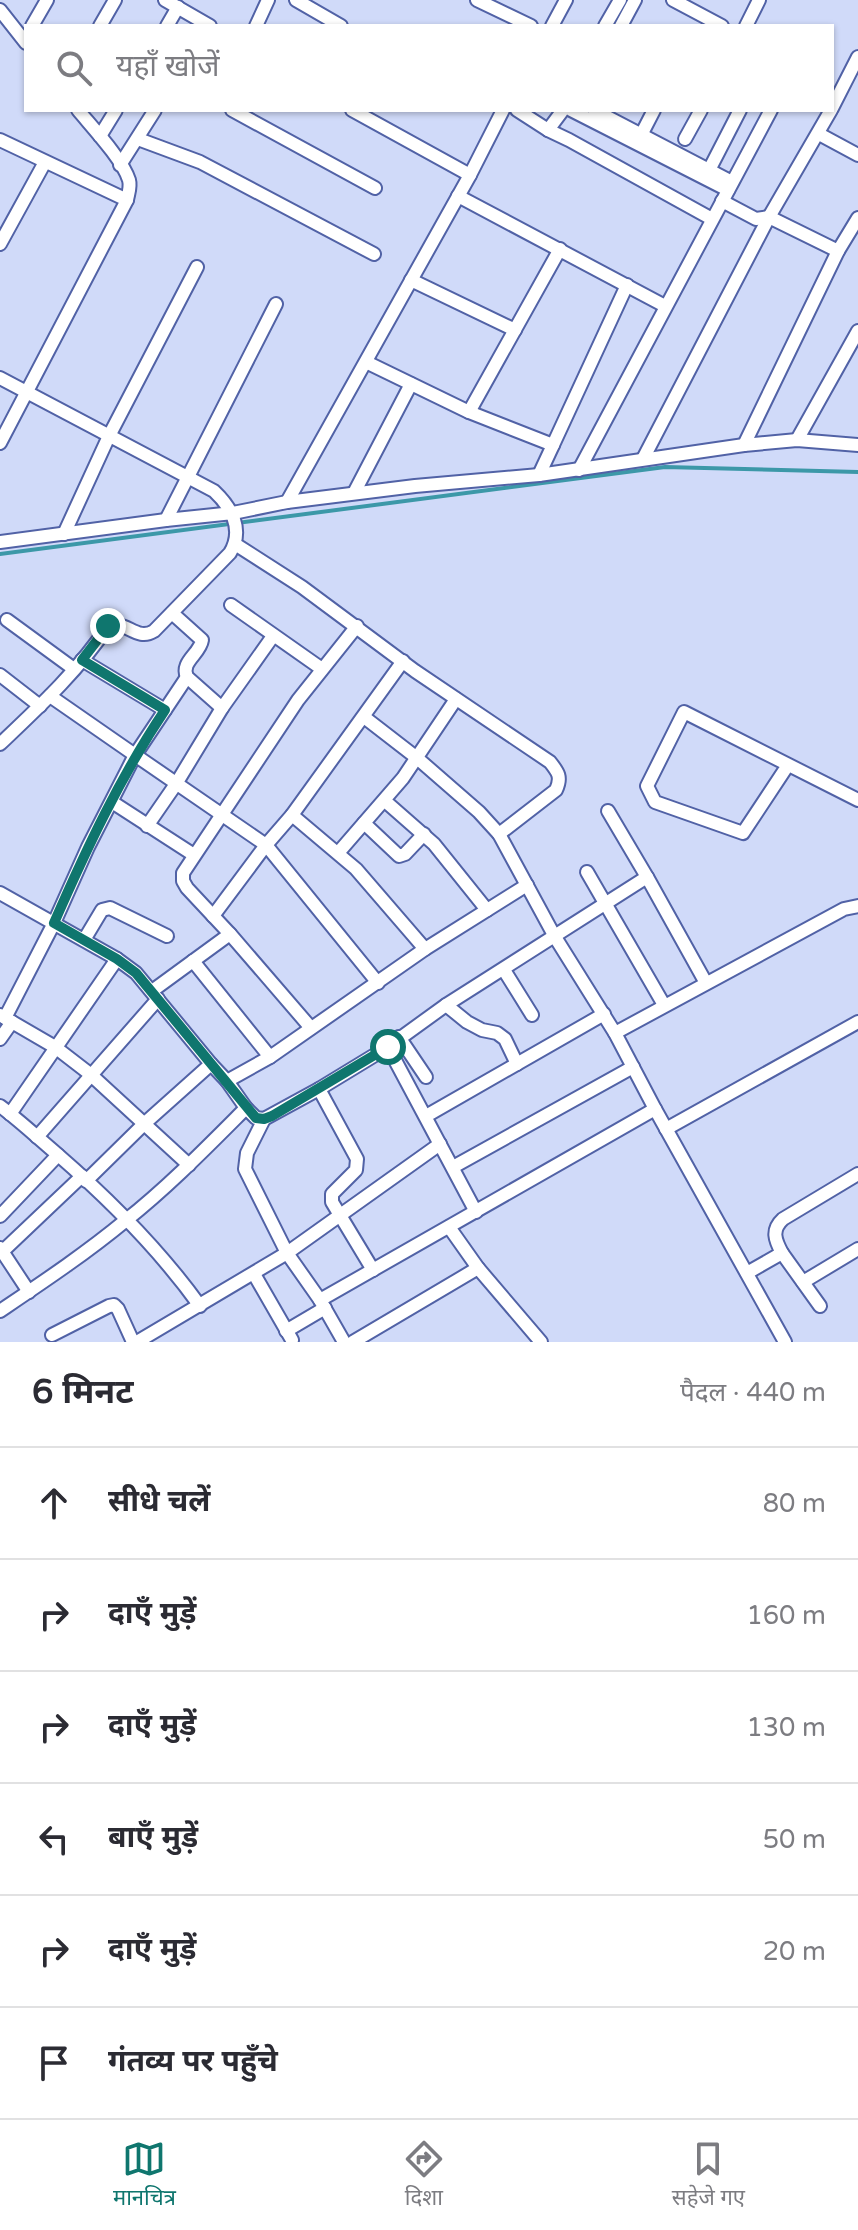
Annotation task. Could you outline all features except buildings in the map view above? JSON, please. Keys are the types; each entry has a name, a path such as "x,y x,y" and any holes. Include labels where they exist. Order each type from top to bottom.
{"street":[{"path":"33,24 47,0"},
{"path":"101,24 115,0"},
{"path":"165,0 205,24"},
{"path":"257,24 268,0"},
{"path":"296,0 338,24"},
{"path":"477,0 527,24"},
{"path":"553,24 566,0"},
{"path":"606,24 620,0"},
{"path":"622,24 635,0"},
{"path":"673,0 699,21"},
{"path":"747,24 759,0"},
{"path":"168,24 178,7"},
{"path":"0,10 24,39"},
{"path":"834,103 858,57"},
{"path":"0,443 130,189 129,180 120,165 80,112"},
{"path":"100,136 115,112"},
{"path":"120,165 154,112"},
{"path":"236,112 375,188"},
{"path":"356,112 470,175"},
{"path":"287,502 470,175 502,112"},
{"path":"520,112 712,219"},
{"path":"548,130 562,112"},
{"path":"576,112 640,139"},
{"path":"597,112 640,139 707,174 756,219 769,217 838,251"},
{"path":"640,139 653,112"},
{"path":"685,139 700,112"},
{"path":"707,174 739,112"},
{"path":"579,470 770,112"},
{"path":"643,459 769,217 830,112"},
{"path":"819,134 858,155"},
{"path":"138,139 200,162 374,254"},
{"path":"0,140 127,200"},
{"path":"0,244 45,162"},
{"path":"458,196 665,306"},
{"path":"744,445 838,251 858,218"},
{"path":"469,412 560,249"},
{"path":"64,534 109,436 197,267"},
{"path":"411,280 515,330"},
{"path":"539,475 627,285"},
{"path":"166,520 276,304"},
{"path":"797,440 858,331"},
{"path":"366,362 469,412 553,445"},
{"path":"0,378 214,491 234,517 236,541 230,553 154,631 139,635 123,625 114,623 108,626 50,696 0,744"},
{"path":"354,493 411,384"},
{"path":"0,542 166,520 234,517 287,502 539,475 744,445 797,440 858,445"},
{"path":"236,541 456,699 550,762 558,771 560,780 556,790 499,834"},
{"path":"231,605 322,669"},
{"path":"172,613 202,640 184,672 222,708"},
{"path":"7,620 78,664 165,710"},
{"path":"311,1028 187,888 183,873 272,738 357,626"},
{"path":"147,826 222,708 273,636"},
{"path":"213,916 292,815 403,661"},
{"path":"0,675 40,706"},
{"path":"0,1039 5,1018 135,755 187,677"},
{"path":"50,696 266,845 378,983"},
{"path":"338,853 385,801 456,699"},
{"path":"788,765 743,833 655,802 647,786 684,712 858,800"},
{"path":"364,717 417,758 479,812 499,834 555,937 615,1033 785,1342"},
{"path":"385,801 424,834 487,910"},
{"path":"112,802 194,855"},
{"path":"608,811 706,983"},
{"path":"292,815 338,853 375,890 425,949"},
{"path":"364,823 399,856 405,854 424,834"},
{"path":"587,872 664,1005"},
{"path":"344,1342 323,1304 287,1253 245,1169 247,1153 264,1119 388,1047 446,1005 647,877"},
{"path":"227,1081 270,1057 425,949 527,885"},
{"path":"0,893 117,959 136,973 246,1108 256,1118 264,1119"},
{"path":"615,1033 844,909 858,906"},
{"path":"84,940 106,907 167,936"},
{"path":"37,1137 155,995 230,934"},
{"path":"117,959 55,1047 5,1110 128,1219 177,1274 200,1306"},
{"path":"193,961 270,1057"},
{"path":"504,970 532,1015"},
{"path":"446,1005 467,1022 505,1039 517,1064"},
{"path":"426,1116 604,1014"},
{"path":"5,1018 55,1047 90,1074 189,1165"},
{"path":"666,1129 858,1022"},
{"path":"399,1037 426,1077"},
{"path":"388,1047 476,1212"},
{"path":"29,1292 2,1250 211,1064"},
{"path":"453,1167 633,1067"},
{"path":"319,1089 358,1165 332,1194 332,1202 373,1270"},
{"path":"0,1311 75,1261 128,1219 189,1165 246,1108"},
{"path":"254,1274 289,1339 323,1304 373,1270 655,1109"},
{"path":"52,1335 114,1305 135,1342 287,1253 440,1144"},
{"path":"0,1216 58,1155"},
{"path":"820,1306 782,1253 774,1231 783,1219 858,1174"},
{"path":"449,1227 478,1268 541,1342"},
{"path":"803,1282 858,1249"},
{"path":"747,1273 782,1253"},
{"path":"353,1342 478,1268"}],"waterway":[{"path":"0,554 665,467 858,472"}],"route":[{"path":"108,626 82,660 165,710 135,755 54,923 136,973 256,1118 272,1116 388,1047"}]}
